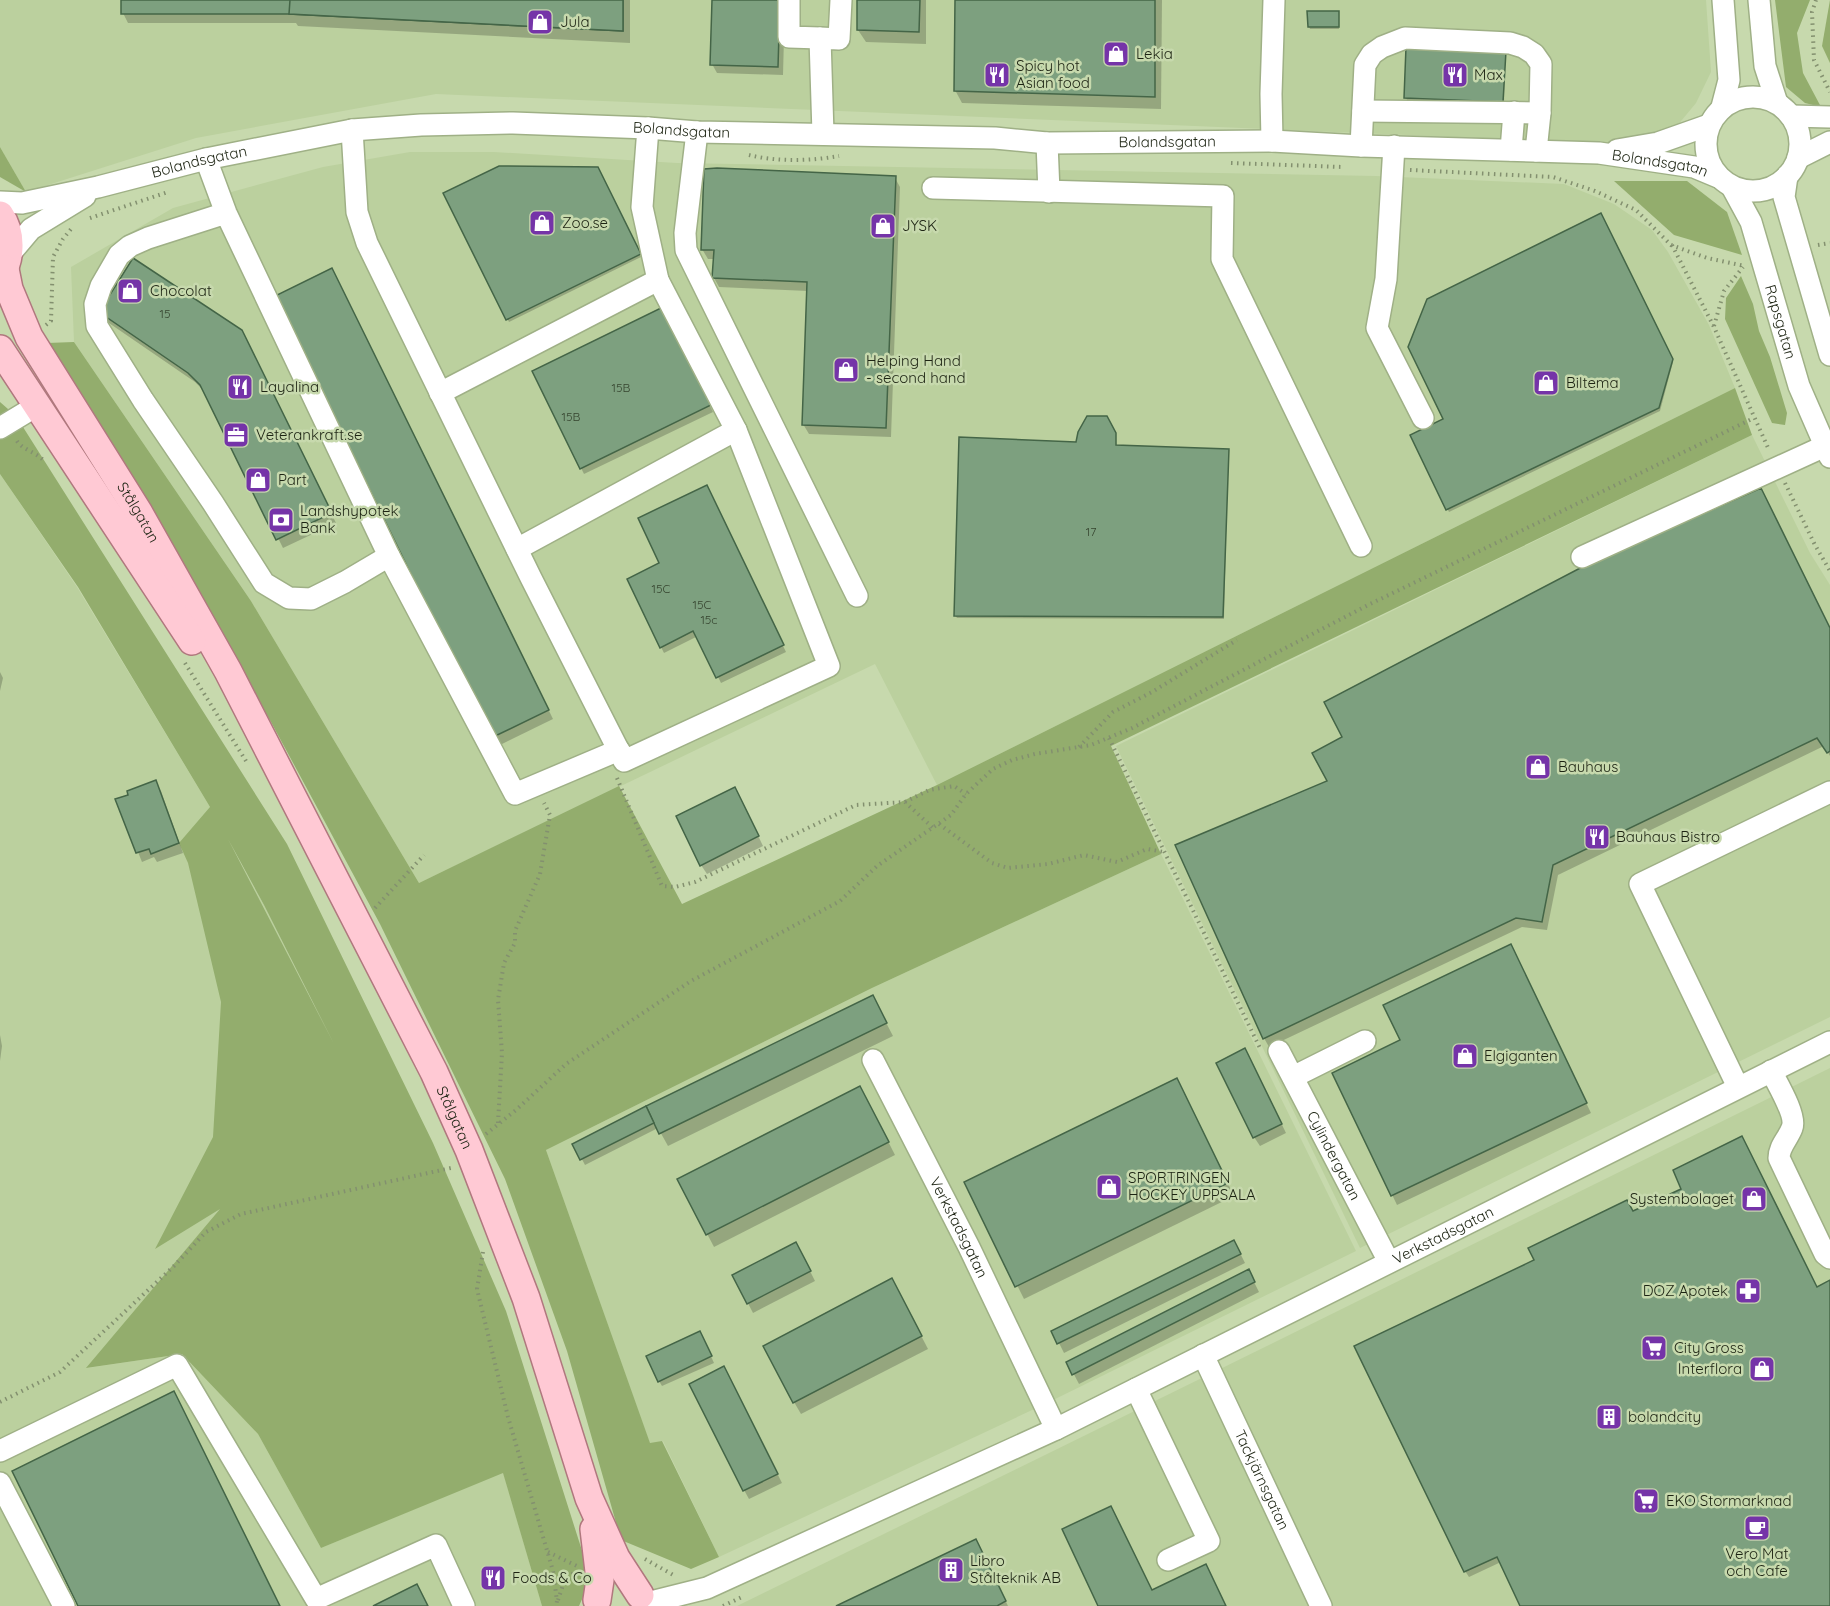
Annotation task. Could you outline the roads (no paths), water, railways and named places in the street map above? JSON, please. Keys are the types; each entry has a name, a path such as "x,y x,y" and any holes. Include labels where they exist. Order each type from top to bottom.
{"main road":[{"name":"Stålgatan","path":"0,215 9,237 5,267 9,289 29,337 139,513 228,671 261,763"},
{"name":"Stålgatan","path":"0,349 225,692 261,763 434,1072 469,1150 526,1298 589,1498 616,1558 648,1601"},
{"name":"Stålgatan","path":"589,1498 600,1580 594,1603"},
{"path":"594,1603 614,1592 627,1592 648,1601"}],"street":[{"path":"789,0 789,37 839,39 841,0"},
{"path":"1272,141 1274,0"},
{"path":"1723,0 1729,81 1722,107 1709,125 1705,147 1709,163 1725,182 1751,192 1771,188 1787,176 1798,158 1800,136 1784,109 1765,66 1759,0"},
{"path":"820,38 823,134"},
{"path":"1361,146 1365,64 1372,54 1382,47 1405,38 1510,43 1534,54 1541,64 1540,113 1536,151"},
{"path":"1722,107 1739,98 1758,96 1784,109 1830,117"},
{"path":"1363,111 1540,113"},
{"path":"1511,150 1514,112"},
{"name":"Bolandsgatan","path":"0,202 22,203 98,187 206,159 352,130 421,125 513,123 697,132 995,138 1047,142 1272,141 1599,153 1694,167 1725,182"},
{"name":"Bolandsgatan","path":"1599,153 1658,143 1709,125"},
{"path":"352,130 357,212 367,243 517,549 613,752 624,761 829,666 736,429 658,280 642,207 648,128"},
{"path":"697,132 685,233 686,250 857,596"},
{"path":"1047,142 1049,192"},
{"path":"1798,158 1830,142"},
{"path":"1394,147 1386,279 1377,328 1423,418"},
{"path":"206,159 226,213 389,556 515,794 613,752"},
{"path":"1787,176 1784,197 1830,355"},
{"name":"Rapsgatan","path":"1725,182 1751,222 1799,386 1828,452"},
{"name":"Bolandsgatan","path":"5,267 31,229 98,187"},
{"path":"933,188 1223,196 1222,259 1361,546"},
{"path":"226,213 148,238 130,246 119,255 101,286 95,304 97,326 264,583 289,598 311,598 345,582 389,556"},
{"path":"440,393 658,280"},
{"path":"2,426 38,405"},
{"path":"517,549 736,429"},
{"path":"1582,557 1778,467 1828,452"},
{"path":"1738,1087 1641,884 1830,792"},
{"path":"1293,1077 1365,1041"},
{"name":"Verkstadsgatan","path":"648,1601 707,1588 1056,1429 1830,1042"},
{"name":"Cylindergatan","path":"1271,1052 1293,1077 1389,1262"},
{"name":"Verkstadsgatan","path":"873,1060 969,1247 1056,1429"},
{"path":"1771,1071 1792,1115 1794,1126 1779,1150 1779,1158 1825,1254 1830,1258"},
{"name":"Tackjärnsgatan","path":"1203,1355 1321,1606"},
{"path":"0,1451 177,1365 316,1599 436,1545 464,1606"},
{"path":"1136,1389 1209,1541 1168,1560"},
{"path":"0,1483 64,1606"},
{"name":"Verkstadsgatan","path":"690,1606 707,1588"}],"place":[{"name":"Jula","path":"540,22"},
{"name":"Lekia","path":"1116,54"},
{"name":"Spicy hot Asian food","path":"997,75"},
{"name":"Max","path":"1455,75"},
{"name":"Zoo.se","path":"542,223"},
{"name":"JYSK","path":"883,226"},
{"name":"Chocolat","path":"130,291"},
{"name":"Helping Hand - second hand","path":"846,370"},
{"name":"Biltema","path":"1546,383"},
{"name":"Layalina","path":"240,387"},
{"name":"Veterankraft.se","path":"236,435"},
{"name":"Part","path":"258,480"},
{"name":"Landshypotek Bank","path":"281,520"},
{"name":"Bauhaus","path":"1538,767"},
{"name":"Bauhaus Bistro","path":"1597,837"},
{"name":"Elgiganten","path":"1465,1056"},
{"name":"SPORTRINGEN HOCKEY UPPSALA","path":"1109,1187"},
{"name":"Systembolaget","path":"1754,1199"},
{"name":"DOZ Apotek","path":"1748,1291"},
{"name":"City Gross","path":"1654,1348"},
{"name":"Interflora","path":"1762,1369"},
{"name":"bolandcity","path":"1609,1417"},
{"name":"EKO Stormarknad","path":"1646,1501"},
{"name":"Vero Mat och Cafe","path":"1757,1528"},
{"name":"Libro Stålteknik AB","path":"951,1570"},
{"name":"Foods & Co","path":"493,1578"}]}
